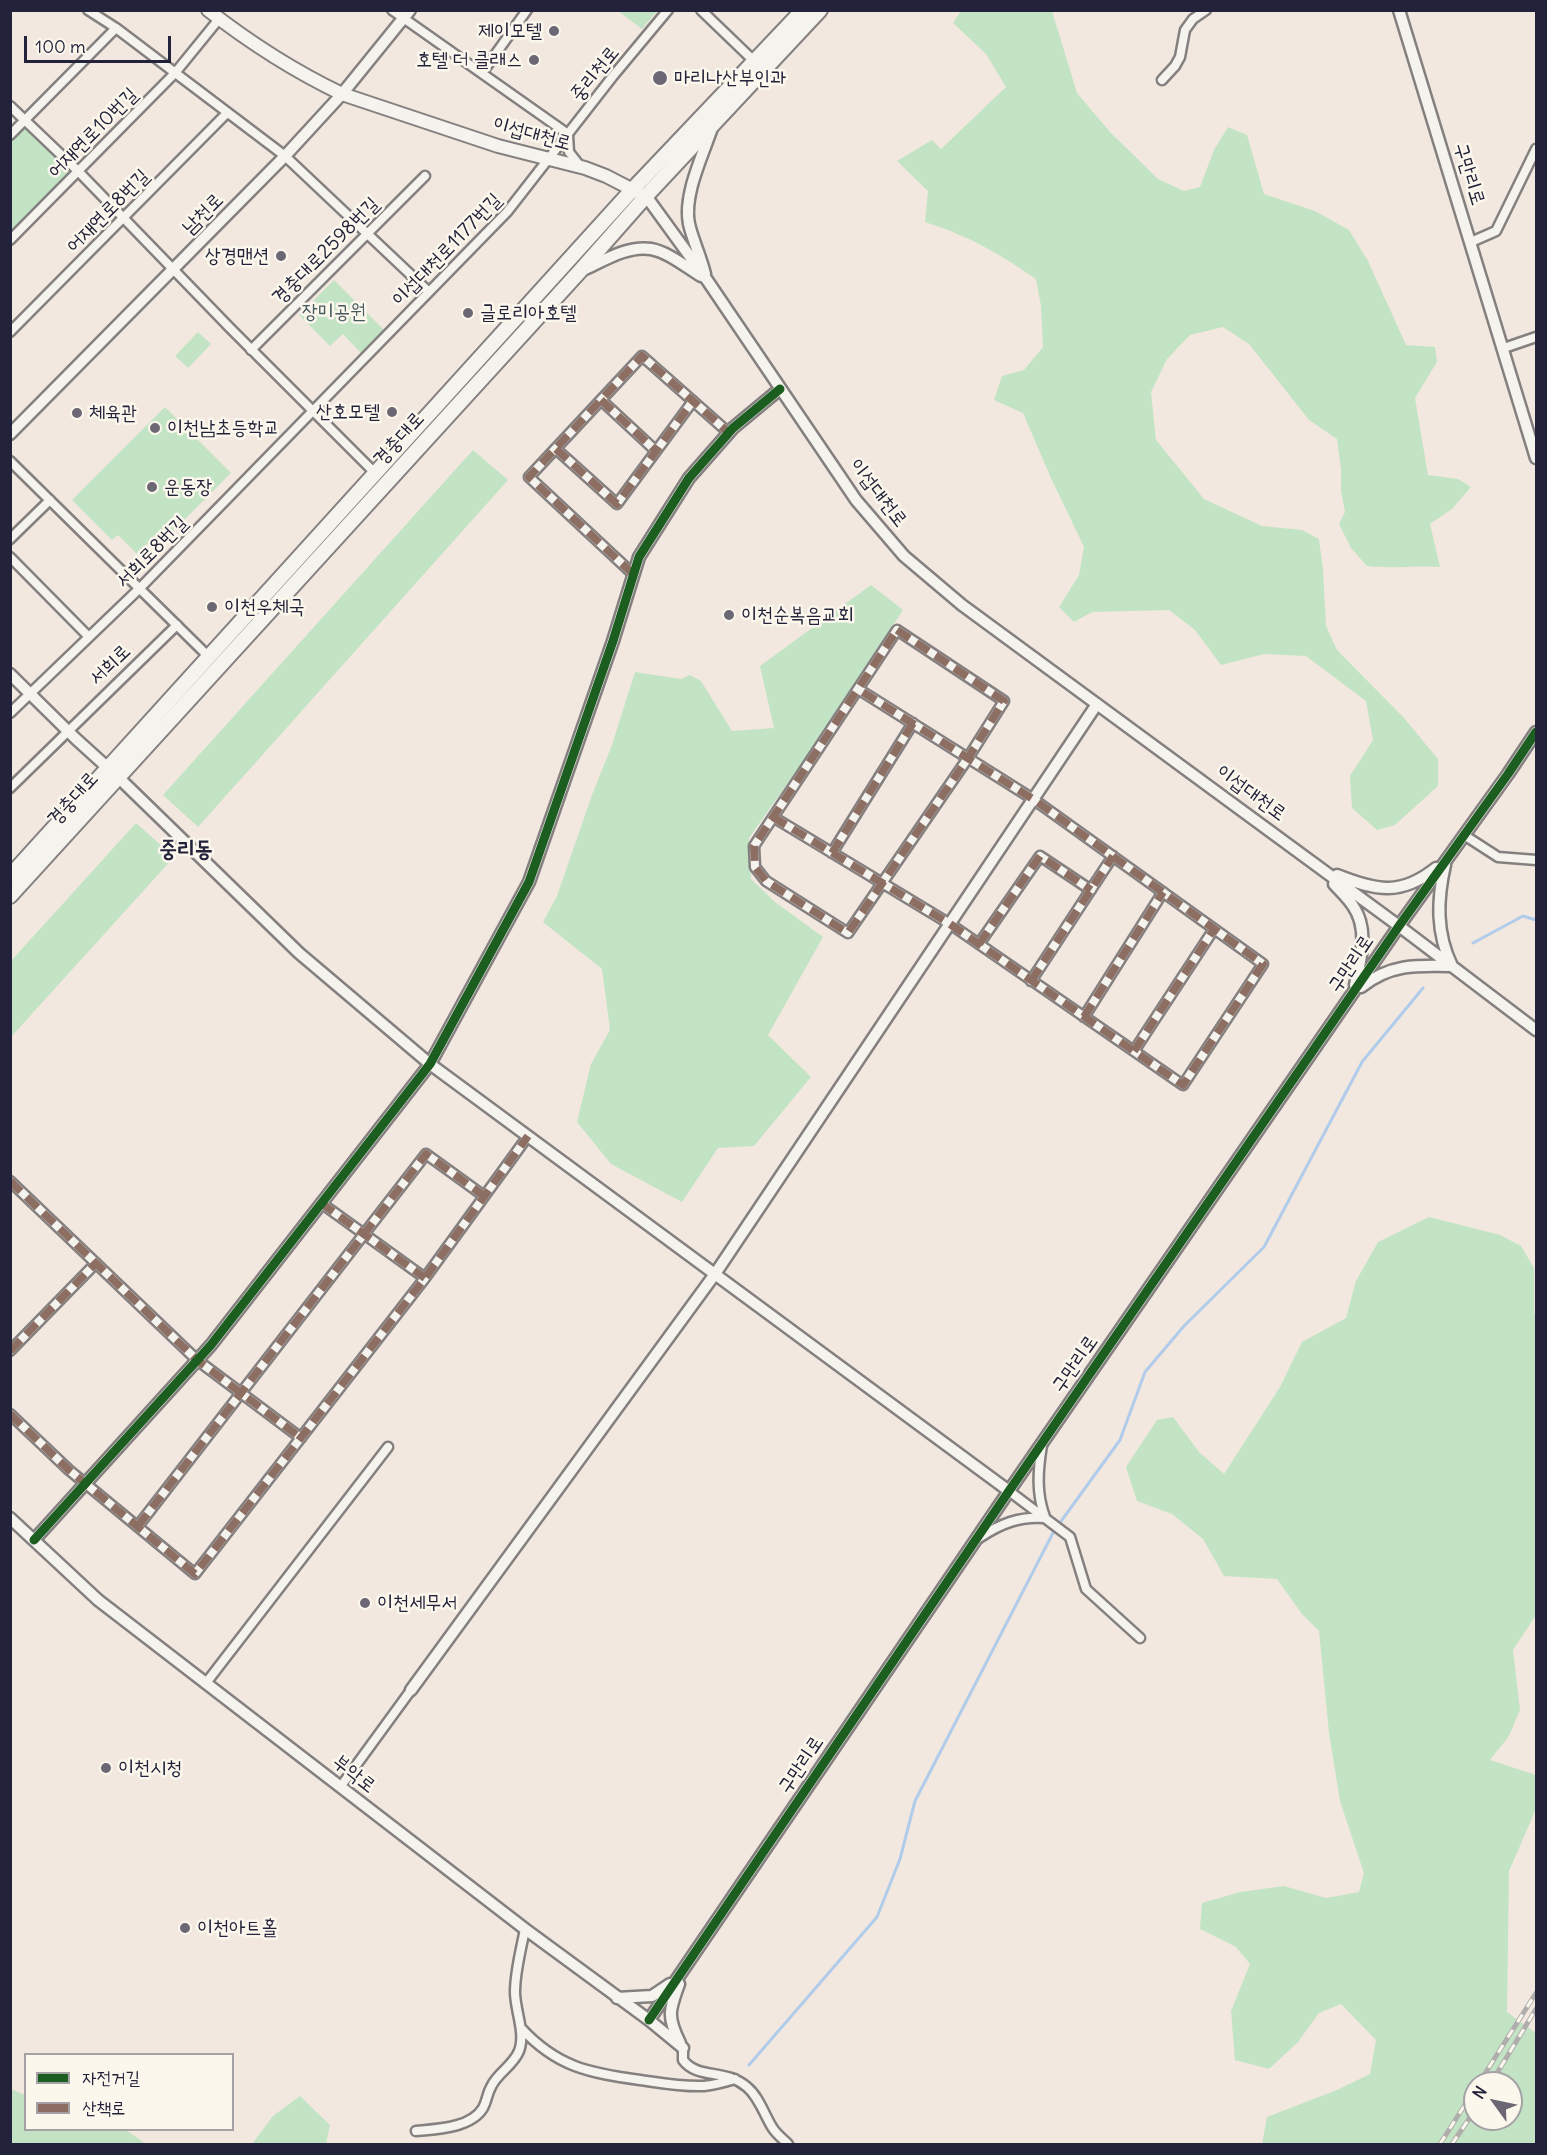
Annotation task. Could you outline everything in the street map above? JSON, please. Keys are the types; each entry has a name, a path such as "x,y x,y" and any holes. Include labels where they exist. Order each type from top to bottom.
{"main road":[{"name":"이섭대천로","path":"208,10 219,20 271,54 342,94 498,146 580,166 646,196"},
{"name":"경충대로","path":"10,876 633,189 803,10"},
{"name":"경충대로","path":"10,896 646,196 820,10"},
{"path":"108,768 119,778"}],"street":[{"path":"88,10 116,28 285,156 429,292"},
{"path":"392,10 407,15"},
{"path":"482,74 527,10"},
{"name":"중리천로","path":"549,159 668,10"},
{"path":"701,10 755,62"},
{"path":"1162,80 1180,57 1185,30 1206,10"},
{"name":"구만리로","path":"1399,10 1536,458"},
{"name":"이섭대천로","path":"407,15 482,74 568,134"},
{"name":"남천로","path":"10,434 285,156 342,94 407,15"},
{"name":"어재연로10번길","path":"10,240 175,73 219,20"},
{"path":"10,135 116,28"},
{"path":"10,106 78,171 251,350 375,473"},
{"name":"어재연로8번길","path":"10,332 227,113"},
{"path":"707,280 689,224 688,207 714,124"},
{"path":"568,134 569,152 580,166"},
{"path":"1471,242 1496,231 1536,149"},
{"name":"이섭대천로1177번길","path":"314,412 507,212 549,159"},
{"name":"경충대로2598번길","path":"251,350 425,176"},
{"name":"이섭대천로","path":"646,196 707,280 856,500 904,556 964,606 1399,926 1536,1030"},
{"path":"580,271 616,255 633,250 651,249 671,258 707,280"},
{"path":"1504,348 1536,337"},
{"path":"633,574 529,477 642,356 729,432"},
{"path":"34,1540 197,1360 430,1064 529,882 613,641 639,557 689,478 729,432 780,389"},
{"path":"601,400 656,451"},
{"path":"555,449 617,504 693,401"},
{"name":"서희로8번길","path":"10,713 140,588 314,412"},
{"path":"10,461 209,657"},
{"path":"10,539 50,500"},
{"path":"10,557 89,637"},
{"name":"서희로","path":"10,788 177,625"},
{"path":"897,630 1004,701 968,758 848,933 766,881 755,867 754,846 897,630"},
{"path":"10,674 108,768"},
{"path":"773,817 950,924 1183,1085 1263,964 1033,799 858,689"},
{"path":"341,1786 716,1274 1097,704"},
{"path":"832,853 913,723"},
{"name":"구만리로","path":"649,2020 1042,1442 1536,732"},
{"path":"119,778 299,953 430,1064 1067,1533 1086,1589 1140,1638"},
{"path":"1464,835 1498,857 1536,860"},
{"path":"979,944 1040,856 1091,890"},
{"path":"1031,981 1113,856"},
{"path":"1320,868 1365,887 1388,889 1404,886 1423,878 1446,860"},
{"path":"1353,993 1375,976 1392,969 1408,966 1452,966 1442,941 1438,912 1439,889 1446,860"},
{"path":"1320,868 1354,906 1360,922 1363,939 1353,993"},
{"path":"1084,1017 1163,892"},
{"path":"1134,1051 1214,929"},
{"path":"10,1414 69,1470 195,1574 425,1278 528,1136"},
{"path":"138,1526 426,1154 484,1196"},
{"path":"10,1181 197,1360 301,1438"},
{"path":"321,1203 425,1278"},
{"path":"10,1351 96,1263"},
{"path":"1042,1442 1038,1486 1040,1502 1046,1518"},
{"path":"206,1683 388,1447"},
{"path":"975,1540 999,1525 1030,1517 1046,1518"},
{"name":"부악로","path":"10,1518 98,1600 683,2048"},
{"path":"416,2130 442,2128 472,2119 482,2110 490,2087 519,2053 521,2028 515,1993 525,1929"},
{"path":"617,1998 652,1996 665,1989 683,1971"},
{"path":"683,1971 671,2005 670,2020 683,2048 683,2060 688,2068 698,2072 722,2074 747,2087 756,2097 773,2130 788,2145"},
{"path":"521,2028 535,2044 554,2056 596,2074 706,2086 735,2079"}],"green space":[{"path":"618,11 657,11 642,29"},
{"path":"961,11 1052,11 1077,93 1110,132 1158,179 1184,191 1200,187 1214,150 1228,127 1247,135 1264,194 1315,211 1349,230 1368,261 1406,345 1435,347 1437,362 1415,398 1428,475 1458,479 1471,487 1452,509 1430,524 1440,567 1367,566 1351,548 1339,524 1345,512 1337,439 1309,420 1249,344 1223,327 1190,335 1167,359 1151,392 1156,440 1204,499 1262,526 1302,530 1319,539 1326,626 1337,650 1404,718 1438,759 1438,786 1395,825 1377,830 1352,808 1350,776 1373,740 1366,701 1306,656 1264,654 1221,665 1195,630 1169,610 1092,612 1074,622 1059,607 1079,575 1084,547 1023,413 994,400 1002,376 1024,370 1043,347 1041,306 1036,279 983,246 925,222 928,191 897,161 932,140 941,149 1006,87 986,54 953,23"},
{"path":"25,125 72,172 11,234 11,140"},
{"name":"장미공원","path":"334,280 384,330 361,353 343,334 330,346 299,315"},
{"path":"198,332 211,344 188,368 175,356"},
{"name":"운동장","path":"165,407 231,473 155,549 148,543 137,554 118,535 112,540 72,500"},
{"path":"473,450 508,480 198,827 163,795"},
{"path":"871,585 903,610 749,838 751,879 775,902 823,937 768,1035 811,1077 754,1146 718,1148 682,1202 611,1164 577,1122 591,1064 610,1030 602,969 543,922 557,896 612,745 635,672 681,679 690,675 701,681 732,731 774,728 760,666"},
{"path":"136,823 174,857 11,1037 11,961"},
{"path":"1429,1217 1500,1235 1521,1246 1534,1268 1536,1615 1513,1650 1520,1710 1509,1736 1490,1760 1536,1775 1536,1809 1509,1871 1507,2012 1536,2033 1536,2144 1262,2144 1267,2117 1337,2090 1370,2074 1376,2040 1341,2004 1319,2013 1298,2042 1269,2069 1235,2060 1231,2011 1250,1964 1236,1947 1200,1929 1202,1903 1240,1892 1284,1886 1326,1898 1359,1892 1364,1873 1340,1801 1329,1733 1319,1631 1302,1614 1277,1579 1224,1576 1203,1539 1172,1514 1137,1501 1126,1467 1157,1420 1173,1417 1199,1452 1224,1474 1280,1387 1302,1342 1346,1318 1356,1281 1378,1242"},
{"path":"11,2089 24,2095 24,2131 127,2131 146,2144 11,2144"},
{"path":"300,2096 330,2125 326,2144 252,2144 273,2116"}],"waterway":[{"path":"1473,943 1523,916 1536,920"},
{"path":"749,2065 877,1917 900,1859 915,1801 1054,1531 1120,1440 1145,1372 1184,1326 1264,1247 1362,1062 1423,988"}],"railway":[{"path":"1487,2071 1536,1993"},
{"path":"1498,2071 1536,2009"},
{"path":"1440,2144 1463,2108"},
{"path":"1452,2144 1463,2128"}],"marked path":[{"path":"633,574 529,477 642,356 729,433"},
{"path":"601,400 656,451"},
{"path":"556,449 617,504 693,401"},
{"path":"897,630 1004,701 968,758 848,933 766,881 755,867 754,846 897,630"},
{"path":"773,817 950,924 1183,1085 1263,964 1033,799 858,689"},
{"path":"832,853 913,723"},
{"path":"979,944 1040,856 1091,890"},
{"path":"1031,981 1113,856"},
{"path":"1084,1017 1163,892"},
{"path":"1134,1051 1214,929"},
{"path":"10,1414 69,1470 195,1574 425,1278 528,1136"},
{"path":"138,1526 426,1154 484,1196"},
{"path":"10,1181 197,1360 301,1438"},
{"path":"321,1203 425,1278"},
{"path":"10,1351 96,1263"}],"cycle path":[{"path":"34,1540 211,1345 430,1064 529,882 613,641 639,557 689,478 733,428 780,389"},
{"path":"649,2020 1009,1491 1399,926 1536,732"}],"place":[{"name":"제이모텔","path":"554,31"},
{"name":"호텔 더 클래스","path":"534,60"},
{"name":"마리나산부인과","path":"660,78"},
{"name":"상경맨션","path":"281,256"},
{"name":"글로리아호텔","path":"468,313"},
{"name":"산호모텔","path":"392,412"},
{"name":"체육관","path":"77,413"},
{"name":"이천남초등학교","path":"155,428"},
{"name":"운동장","path":"152,487"},
{"name":"이천우체국","path":"212,607"},
{"name":"이천순복음교회","path":"729,615"},
{"name":"이천세무서","path":"365,1603"},
{"name":"이천시청","path":"106,1768"},
{"name":"이천아트홀","path":"185,1928"}],"district":[{"name":"중리동","path":"186,850"}]}
